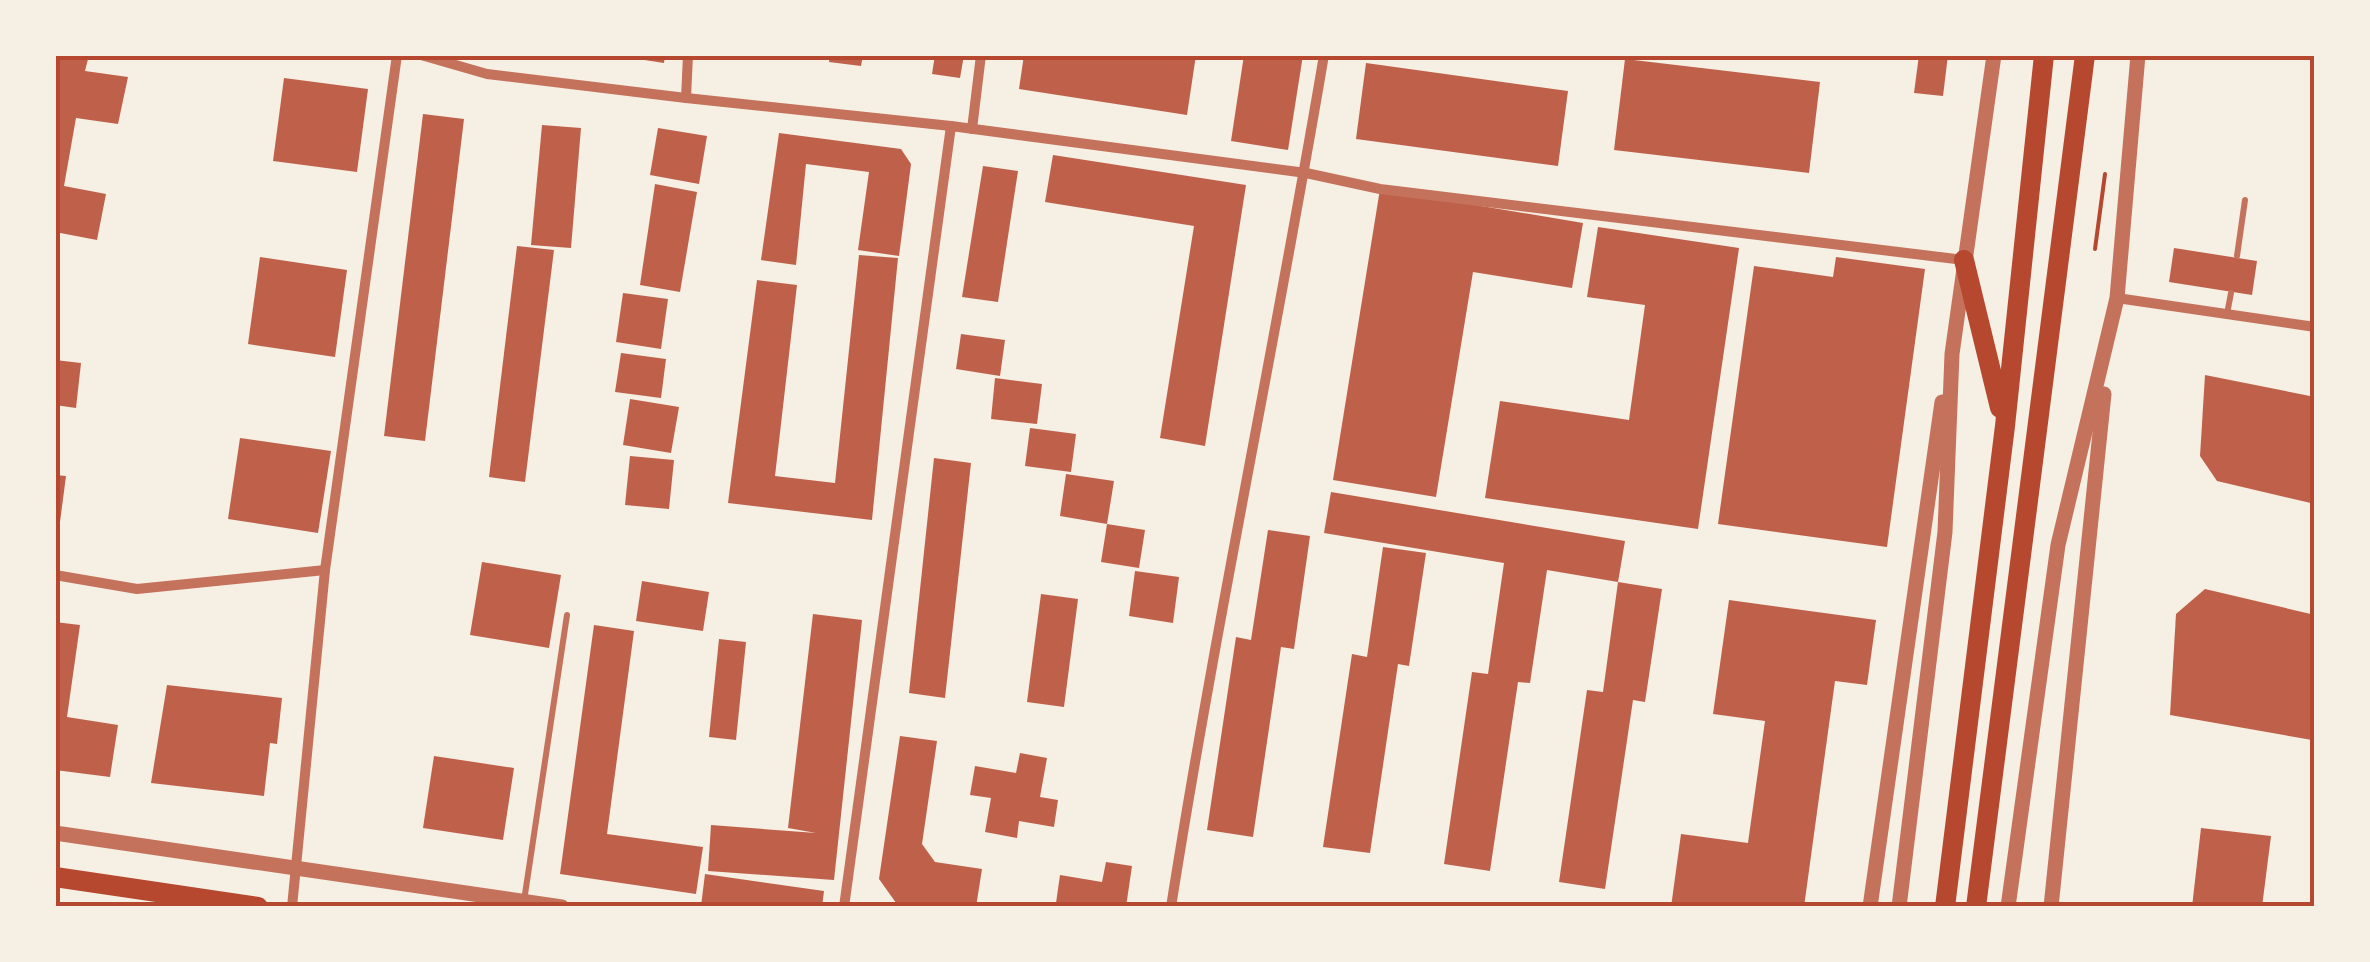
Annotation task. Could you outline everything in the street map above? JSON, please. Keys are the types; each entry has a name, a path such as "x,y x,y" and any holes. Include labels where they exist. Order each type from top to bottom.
{"main road":[{"path":"1945,907 2005,426 2044,55"},
{"path":"1976,907 2085,55"},
{"path":"1964,260 2005,426"},
{"path":"55,877 258,907"}],"street":[{"path":"292,907 325,570 396,55"},
{"path":"421,55 487,74 952,126 1306,173 1380,189 1964,260"},
{"path":"686,98 688,55"},
{"path":"972,129 980,55"},
{"path":"1171,907 1206,687 1306,173 1324,55"},
{"path":"1870,907 1930,469 1952,354 1994,55"},
{"path":"2008,907 2058,545 2117,298 2138,55"},
{"path":"844,907 952,126"},
{"path":"2117,298 2315,327"},
{"path":"2051,907 2110,334"},
{"path":"1900,907 1946,532 1952,354"},
{"path":"55,575 137,589 325,570"},
{"path":"55,833 562,907"}],"lane":[{"path":"2237,256 2245,200"},
{"path":"2227,314 2231,293"},
{"path":"523,904 567,616"}],"path":[{"path":"2095,248 2105,174"}],"building":[{"path":"55,55 89,55 85,71 128,77 118,124 76,118 64,186 106,194 97,240 55,232"},
{"path":"612,55 665,55 664,63"},
{"path":"830,55 863,55 861,66 829,62"},
{"path":"935,55 964,55 960,78 932,74"},
{"path":"1024,55 1196,55 1187,115 1019,89"},
{"path":"1244,55 1303,55 1288,150 1231,141"},
{"path":"1919,55 1948,55 1943,96 1914,93"},
{"path":"1625,59 1820,82 1809,173 1614,150"},
{"path":"1366,63 1568,91 1558,166 1356,139"},
{"path":"284,78 368,89 357,172 273,161"},
{"path":"423,114 464,119 425,441 384,436"},
{"path":"542,125 581,128 571,248 531,245"},
{"path":"658,128 707,136 699,184 650,175"},
{"path":"779,133 901,149 911,164 899,256 858,250 869,172 806,164 796,265 761,260"},
{"path":"1053,155 1246,185 1205,446 1160,438 1194,226 1045,202"},
{"path":"983,166 1018,171 998,302 962,297"},
{"path":"655,184 697,192 680,292 640,285"},
{"path":"1380,189 1583,223 1572,288 1473,272 1436,497 1333,480"},
{"path":"1598,227 1739,248 1698,529 1485,498 1500,401 1629,420 1645,305 1587,297"},
{"path":"517,246 554,250 525,482 489,477"},
{"path":"2174,248 2257,261 2252,295 2169,282"},
{"path":"859,255 898,258 872,520 728,503 757,280 797,285 775,476 835,483"},
{"path":"260,257 347,270 335,357 248,344"},
{"path":"1836,257 1925,269 1887,547 1718,524 1754,266 1833,277"},
{"path":"623,293 668,299 661,349 616,342"},
{"path":"961,334 1005,340 1000,376 956,369"},
{"path":"621,353 666,359 661,398 615,392"},
{"path":"55,360 81,363 76,408 55,405"},
{"path":"2205,375 2315,397 2315,504 2217,481 2200,456"},
{"path":"995,378 1042,384 1037,424 991,419"},
{"path":"630,399 679,407 671,453 623,445"},
{"path":"1030,428 1076,434 1071,472 1025,466"},
{"path":"240,438 331,451 318,533 228,519"},
{"path":"630,456 674,460 669,509 625,505"},
{"path":"934,458 971,463 945,698 909,693"},
{"path":"1066,474 1114,481 1107,524 1060,516"},
{"path":"55,475 66,476 60,522 55,521"},
{"path":"1331,492 1625,541 1618,582 1547,570 1530,683 1518,682 1490,871 1444,864 1472,672 1488,674 1504,563 1324,533"},
{"path":"1107,524 1145,530 1139,568 1101,562"},
{"path":"1268,530 1310,536 1294,649 1281,647 1253,837 1207,830 1236,637 1251,640"},
{"path":"1383,547 1426,553 1409,666 1398,664 1370,853 1323,847 1352,654 1367,657"},
{"path":"482,562 561,575 549,648 470,635"},
{"path":"1135,571 1179,577 1173,623 1129,616"},
{"path":"642,581 709,592 703,631 636,621"},
{"path":"1618,582 1662,589 1645,702 1633,700 1605,889 1559,882 1587,690 1603,692"},
{"path":"2205,589 2315,615 2312,740 2170,715 2176,614"},
{"path":"1041,594 1078,599 1064,707 1027,702"},
{"path":"1729,600 1876,620 1867,685 1835,681 1804,907 1671,907 1681,834 1748,843 1765,721 1713,714"},
{"path":"813,614 862,620 834,880 708,871 711,825 816,833 788,828"},
{"path":"55,622 80,625 67,717 118,725 110,777 55,770"},
{"path":"594,625 634,631 607,834 703,847 696,894 560,874"},
{"path":"719,639 746,642 736,740 709,737"},
{"path":"167,685 282,698 277,744 270,743 264,796 151,783"},
{"path":"900,736 937,741 922,844 935,862 982,869 976,907 899,907 879,879"},
{"path":"1020,753 1047,758 1040,797 1058,800 1054,827 1019,821 1017,838 985,832 991,798 970,795 975,766 1016,773"},
{"path":"434,756 514,768 503,840 423,828"},
{"path":"2201,828 2271,836 2262,907 2192,907"},
{"path":"1106,862 1132,866 1126,907 1056,903 1060,875 1102,882"},
{"path":"705,874 824,891 822,907 701,906"}]}
